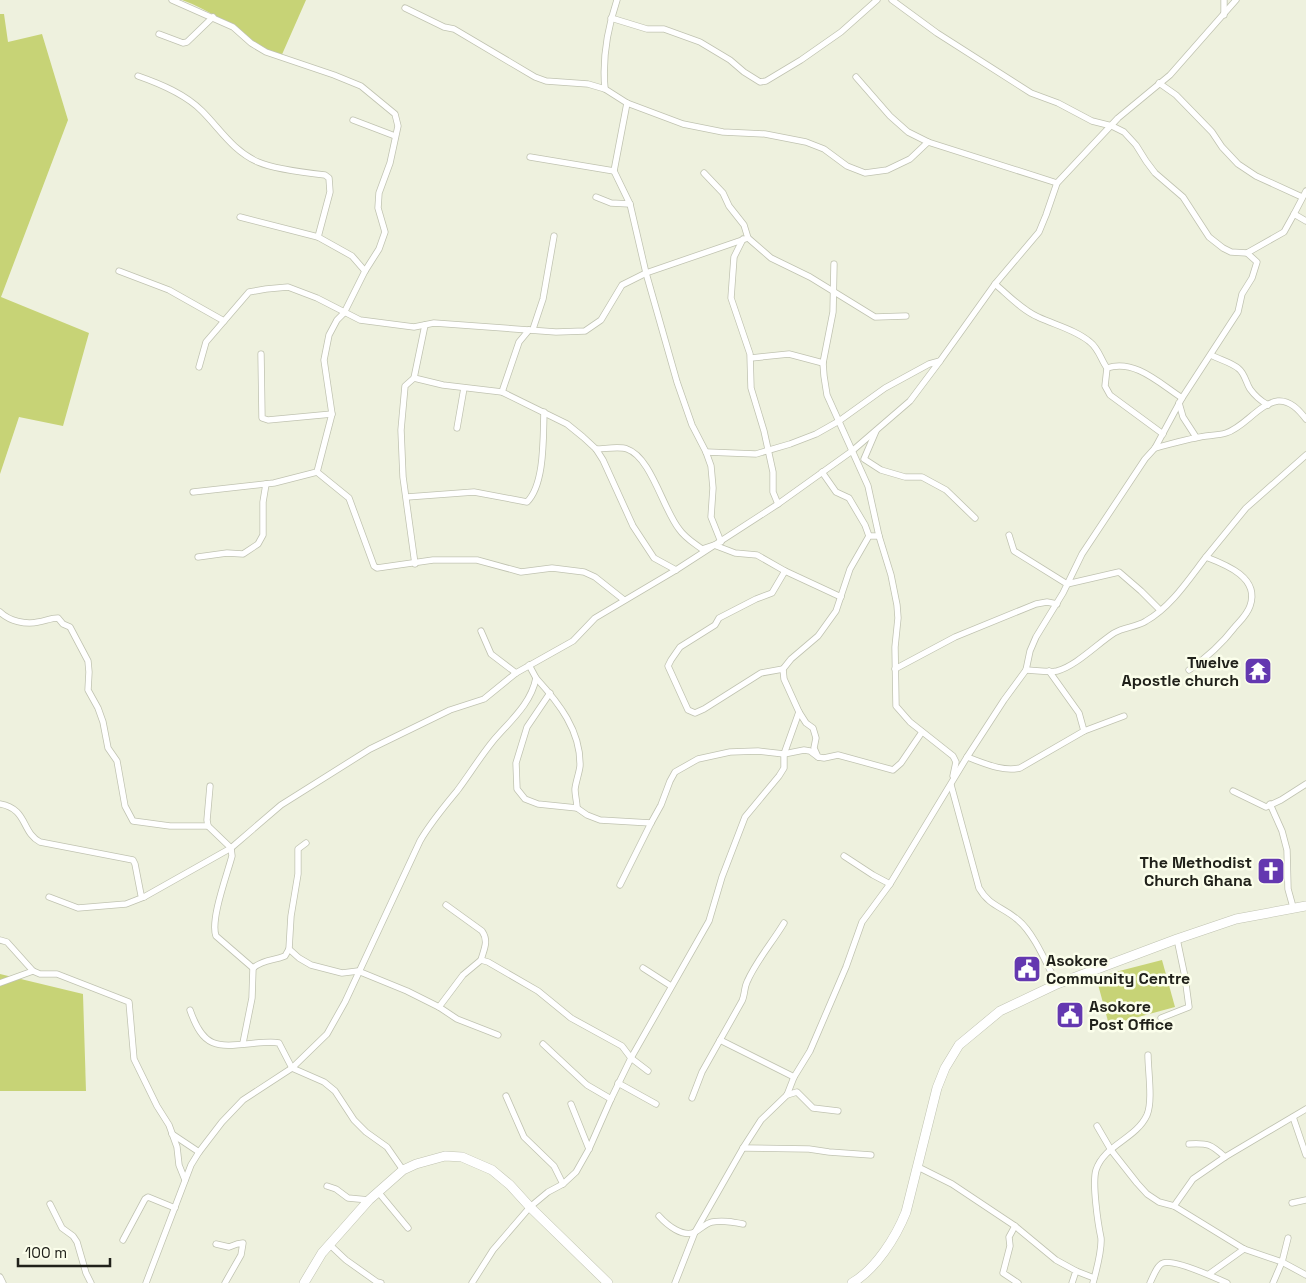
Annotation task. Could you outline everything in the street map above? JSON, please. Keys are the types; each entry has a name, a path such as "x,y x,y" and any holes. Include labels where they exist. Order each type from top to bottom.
{"main road":[{"path":"855,1282 884,1253 900,1228 918,1167 937,1088 951,1055 959,1045 1000,1011 1057,984 1176,939 1236,919 1306,906"},
{"path":"304,1283 330,1244 369,1200 404,1170 416,1164 445,1156 462,1158 492,1170 510,1185 608,1283"}],"street":[{"path":"172,0 233,27 251,43 266,52 334,75 360,86 395,114 398,126 390,163 379,193 378,208 385,232 379,250 365,271 344,313 337,320 329,335 324,360 332,414 317,472"},
{"path":"605,89 604,48 610,18 617,0"},
{"path":"610,18 647,29 664,29 700,42 730,60 760,82 766,81 780,73 833,38 877,0"},
{"path":"892,0 937,33 1031,93 1058,103 1092,121 1112,126 1124,132 1136,144 1155,172 1183,197 1209,237 1231,252 1247,253 1284,232 1306,191"},
{"path":"1224,0 1224,15"},
{"path":"596,449 627,449 643,460 678,529 688,540 702,549 721,542 778,504 852,451 910,401 994,284 1039,232 1057,183 1129,108 1170,75 1236,0"},
{"path":"404,8 444,27 454,29 535,77 546,81 588,84 605,89 627,103 683,124 723,132 765,134 806,142 824,149 847,166 865,173 887,170 910,159 928,142"},
{"path":"159,34 183,43 187,42 213,17"},
{"path":"138,76 161,84 200,109 233,146 258,162 325,175 329,178 330,192 318,237"},
{"path":"856,77 890,116 908,132 928,142 1057,183"},
{"path":"1159,83 1176,95 1212,132 1222,147 1238,164 1256,176 1302,197"},
{"path":"627,103 614,171 630,204 646,272 677,382 692,425 711,466 711,517 721,542"},
{"path":"353,120 395,136"},
{"path":"530,157 614,171"},
{"path":"704,172 723,193 729,206 744,224 746,239 734,257 731,298 751,358 751,388 768,451 773,492 778,504"},
{"path":"596,197 611,203 630,204"},
{"path":"1294,214 1306,221"},
{"path":"240,216 318,237 352,256 365,271"},
{"path":"502,392 519,342 531,330 543,299 554,236"},
{"path":"199,367 206,342 249,292 288,288 317,298 360,320 414,327 434,323 556,332 585,330 601,320 622,285 646,272 746,239"},
{"path":"746,239 772,258 810,277 875,317 906,316"},
{"path":"675,1283 694,1232 761,1120 787,1095 794,1077 810,1051 824,1021 862,922 890,884 967,757 1026,670 1030,651 1036,637 1057,604 1082,554 1145,459 1155,448 1180,401 1238,312 1242,294 1255,272 1257,262 1247,253"},
{"path":"834,264 834,292 823,363 824,376 827,395 868,486 892,575 897,605 896,706 910,722 953,756 956,762 956,769 950,786 979,888 986,899 1018,920 1029,932 1057,984"},
{"path":"119,271 169,290 224,321"},
{"path":"994,284 1035,316 1075,333 1090,342 1107,368 1105,386 1110,395 1163,434"},
{"path":"415,564 403,477 401,430 405,386 414,378 425,325"},
{"path":"261,354 262,418 268,420 332,414"},
{"path":"751,358 789,354 823,363"},
{"path":"1210,355 1232,364 1240,370 1250,388 1268,406"},
{"path":"706,452 752,454 768,451 816,434 839,421 885,388 929,364 940,361"},
{"path":"1107,368 1117,365 1136,368 1153,378 1180,401 1183,417 1196,437"},
{"path":"414,378 443,385 502,392 567,424 596,449 603,460 633,526 654,558 676,570"},
{"path":"457,428 464,388"},
{"path":"1155,448 1196,437 1225,434 1239,427 1256,412 1277,401 1286,402 1296,407 1306,419"},
{"path":"407,497 474,492 527,502 531,498 543,462 544,412"},
{"path":"877,429 864,459 867,462 881,470 904,477 922,477 946,490 975,518"},
{"path":"1026,670 1058,670 1067,666 1116,632 1130,625 1145,622 1180,590 1246,508 1306,456"},
{"path":"193,492 266,484 317,472"},
{"path":"317,472 349,498 374,566 377,568 433,560 477,560 521,572 552,568 584,572 595,577 624,600"},
{"path":"818,757 814,748 816,738 813,728 806,723 799,712 784,679 783,669 791,658 818,636 836,611 842,598 850,569 869,536 865,524 849,498 836,492 822,472"},
{"path":"198,557 227,552 242,554 258,544 263,535 263,502 266,484"},
{"path":"1009,535 1014,552 1068,584 1119,572 1160,610"},
{"path":"869,536 880,536"},
{"path":"49,897 78,908 126,904 144,897 231,848 281,805 344,764 370,749 450,710 484,698 516,673 574,641 595,618 714,545"},
{"path":"714,545 735,553 757,555 785,571 842,598"},
{"path":"1189,670 1222,643 1245,616 1252,598 1250,588 1244,577 1227,566 1206,557"},
{"path":"783,669 761,673 695,713 688,710 668,666 670,660 680,647 715,625 720,618 756,599 772,593 785,571"},
{"path":"895,669 955,637 1036,604 1048,602 1057,604"},
{"path":"0,612 4,616 26,623 58,618 70,627 88,661 90,672 88,690 103,722 108,748 117,761 125,806 133,821 170,826 208,826"},
{"path":"481,631 491,654 516,673"},
{"path":"529,665 536,678 550,693 574,731 579,745 580,767 575,790 577,808"},
{"path":"1048,671 1079,713 1084,732"},
{"path":"146,1283 164,1231 191,1165 199,1152 222,1122 243,1100 292,1068 327,1034 345,1002 420,841 434,818 457,791 492,742 524,705 533,692 536,678"},
{"path":"550,693 527,727 522,741 516,763 517,789 525,799 538,804 577,808 587,815 600,820 651,823"},
{"path":"472,1283 493,1250 530,1207 548,1192 563,1184 576,1172 590,1149 618,1083 631,1058 710,921 722,877 734,848 740,826 784,768 784,754 799,712"},
{"path":"967,757 1005,769 1020,768 1084,732 1124,716"},
{"path":"620,885 661,805 675,772 698,759 730,752 758,751 784,754 804,750 810,751 818,757 824,758 838,755 893,770 901,763 922,732"},
{"path":"210,786 208,826 231,848 232,856 218,907 214,930 216,936 253,968"},
{"path":"1233,792 1266,806 1305,787"},
{"path":"0,804 11,806 20,815 34,839 40,842 133,860 136,864 141,895 144,897"},
{"path":"1270,804 1282,832 1287,850 1288,889 1293,907"},
{"path":"253,968 266,960 275,960 285,956 289,949 291,916 298,874 298,849 306,843"},
{"path":"844,856 890,884"},
{"path":"438,1007 463,975 481,960 487,941 482,931 446,905"},
{"path":"692,1098 702,1072 742,1001 745,994 745,984 784,923"},
{"path":"1161,1018 1187,1008 1189,1005 1176,939"},
{"path":"0,940 7,942 33,971 40,974 57,974 128,1002 134,1059 169,1126 177,1147 178,1166 185,1180"},
{"path":"289,949 299,958 311,964 342,973 358,971 408,991 457,1019 498,1035"},
{"path":"481,960 538,991 572,1018 622,1046 631,1058 648,1071"},
{"path":"244,1043 252,998 253,968"},
{"path":"643,968 671,986"},
{"path":"0,983 33,971"},
{"path":"190,1010 196,1027 208,1041 223,1046 244,1043 279,1043 292,1068 324,1082 336,1091 354,1120 366,1132 387,1147 404,1170"},
{"path":"720,1040 794,1077"},
{"path":"543,1044 586,1085 611,1099"},
{"path":"918,1167 952,1184 1015,1226 1056,1260 1094,1280 1101,1240 1098,1228 1095,1173 1103,1155 1143,1121 1148,1114 1150,1096 1148,1055"},
{"path":"618,1083 656,1104"},
{"path":"787,1095 798,1092 813,1108 838,1111"},
{"path":"506,1096 524,1137 554,1166 563,1184"},
{"path":"570,1104 590,1149"},
{"path":"1174,1206 1194,1179 1225,1157 1306,1109"},
{"path":"1293,1117 1306,1155"},
{"path":"1098,1126 1111,1150 1147,1194 1159,1202 1174,1206 1244,1250 1282,1262 1306,1275"},
{"path":"172,1134 199,1152"},
{"path":"1188,1144 1210,1144 1225,1157"},
{"path":"743,1148 809,1149 870,1155"},
{"path":"327,1186 336,1189 348,1198 369,1200"},
{"path":"379,1193 408,1228"},
{"path":"123,1240 145,1199 148,1197 175,1208"},
{"path":"1292,1202 1306,1200"},
{"path":"50,1204 62,1228 73,1236 77,1242 86,1273 91,1283"},
{"path":"658,1216 681,1232 688,1234 710,1222 725,1221 743,1224"},
{"path":"1015,1226 1009,1237 1010,1246 1004,1273 1018,1283"},
{"path":"1273,1283 1282,1262 1288,1238"},
{"path":"216,1244 230,1247 243,1243 241,1254 225,1283"},
{"path":"330,1244 346,1260 381,1283"},
{"path":"1209,1274 1244,1250"},
{"path":"1150,1283 1160,1265 1164,1262 1209,1274 1228,1283"},
{"path":"1072,1283 1076,1271"},
{"path":"0,1277 3,1283"}],"green space":[{"path":"182,0 306,0 280,59 274,57 219,18"},
{"path":"0,14 4,14 8,42 42,34 68,120 1,297 89,333 63,426 19,417 0,474"},
{"path":"1162,960 1175,1007 1109,1025 1096,977"},
{"path":"0,974 83,994 86,1091 0,1091"}],"place":[{"name":"Twelve Apostle church","path":"1258,671"},
{"name":"The Methodist Church Ghana","path":"1271,871"},
{"name":"Asokore Community Centre","path":"1027,969"},
{"name":"Asokore Post Office","path":"1070,1015"}]}
